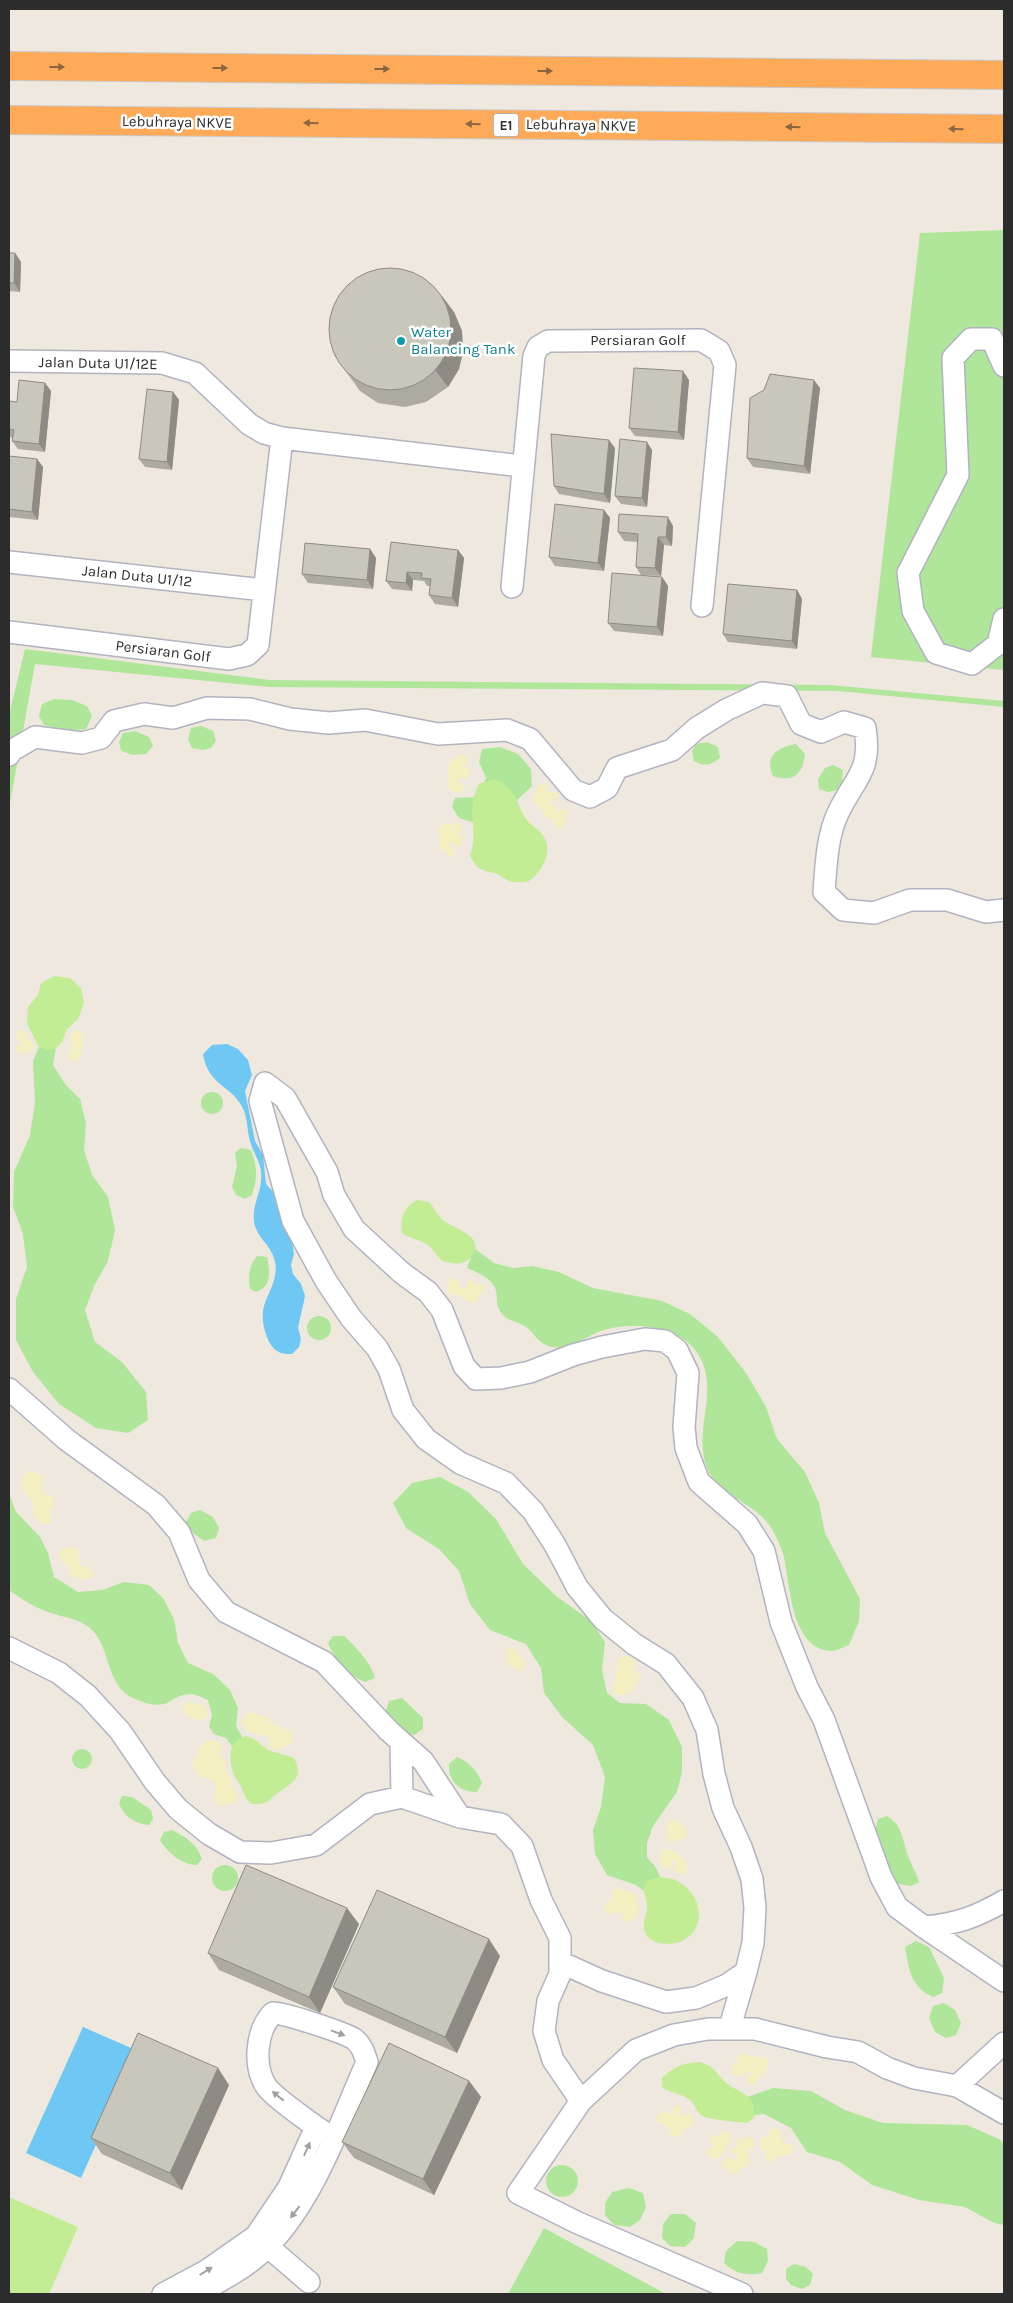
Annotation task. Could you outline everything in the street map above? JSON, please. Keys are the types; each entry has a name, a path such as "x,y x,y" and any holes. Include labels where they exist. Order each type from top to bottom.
{"highway":[{"path":"9,66 1004,75"},
{"name":"Lebuhraya NKVE","path":"9,120 1004,129"}],"street":[{"path":"1004,366 992,339 970,339 953,358 958,475 908,573 912,611 936,653 972,664 998,644 1004,619"},
{"name":"Persiaran Golf","path":"512,587 522,466 534,356 538,347 548,341 701,340 719,350 725,365 702,606"},
{"name":"Jalan Duta U1/12E","path":"9,362 162,362 196,373 249,424 264,433 282,438"},
{"path":"282,438 522,466"},
{"name":"Persiaran Golf","path":"9,632 229,659 247,655 258,645 282,438"},
{"name":"Jalan Duta U1/12","path":"9,562 264,590"},
{"path":"9,755 11,751 35,737 82,743 102,738 114,721 144,714 173,718 207,708 250,710 290,719 329,723 365,720 438,734 507,730 530,739 573,790 590,797 607,788 617,768 672,750 697,728 726,710 762,693 788,696 801,724 821,732 844,722 865,728 868,750 861,775 838,814 828,852 824,892 843,910 867,913 874,913 910,900 947,900 986,912 1004,910"},
{"path":"730,2027 746,1972 752,1943 754,1916 752,1879 741,1847 723,1808 714,1774 707,1730 692,1698 666,1664 634,1644 603,1618 577,1587 533,1510 506,1483 460,1463 426,1439 403,1410 389,1369 377,1348 351,1318 326,1281 293,1221 260,1102 265,1083 285,1098 326,1172 334,1195 354,1229 402,1273 428,1292 442,1310 464,1366 476,1379 501,1378 530,1372 602,1347 644,1339 664,1341 677,1350 688,1373 684,1427 686,1448 699,1482 746,1524 764,1551 781,1622 807,1687 824,1720 881,1876 897,1907 1004,1981"},
{"path":"9,1389 67,1440 156,1505 179,1532 199,1580 226,1612 324,1662 401,1742 423,1761 460,1817"},
{"path":"9,1648 59,1673 88,1696 120,1731 155,1782 178,1809 209,1834 240,1852 271,1853 316,1845 370,1804 402,1797 460,1817 501,1824 522,1846 541,1900 560,1938 560,1974 548,2001 544,2031 553,2060 581,2100"},
{"path":"401,1742 402,1797"},
{"path":"924,1927 954,1924 982,1914 1004,1901"},
{"path":"560,1962 602,1981 666,2002 696,1998 727,1985 746,1972"},
{"path":"197,2294 237,2269 262,2241 304,2202 320,2169 325,2133 367,2062 363,2049 353,2039 285,2014 273,2013 264,2026 259,2044 260,2070 266,2086 325,2133"},
{"path":"742,2294 576,2222 518,2193 581,2100 636,2050 674,2035 730,2027 755,2028 827,2047 858,2052 887,2068 914,2078 957,2086 1004,2113"},
{"path":"957,2086 1004,2043"},
{"path":"262,2241 309,2282"},
{"path":"164,2294 262,2241"}],"green space":[{"path":"1004,230 1004,670 871,657 920,233"},
{"path":"25,649 269,680 830,685 1004,701 1004,707 838,691 269,687 35,664 9,809 9,715"},
{"path":"54,699 72,700 87,706 92,716 86,729 68,731 44,725 39,716 42,704"},
{"path":"201,726 213,731 216,741 211,748 203,750 192,748 188,739 191,728"},
{"path":"135,731 149,737 153,746 146,754 133,755 121,751 119,742 123,733"},
{"path":"707,742 718,747 720,758 708,764 694,761 692,752 696,744"},
{"path":"796,744 805,754 799,772 786,778 773,776 770,763 774,754 784,747"},
{"path":"500,747 518,754 531,769 532,786 513,804 481,825 459,818 452,807 455,798 476,797 486,778 479,762 482,749"},
{"path":"833,765 843,770 842,783 838,790 828,792 819,789 818,779 825,768"},
{"path":"494,779 511,790 526,819 542,834 546,841 547,852 544,863 537,874 527,882 512,882 497,874 481,870 470,856 474,836 472,812 475,794 479,784"},
{"path":"54,976 70,978 81,988 84,1003 78,1019 67,1029 62,1042 55,1049 46,1050 38,1045 27,1024 28,1007 38,995 41,983"},
{"path":"44,1035 58,1036 53,1065 65,1084 80,1099 86,1123 84,1150 92,1175 108,1197 115,1230 108,1261 94,1286 85,1310 95,1342 122,1362 146,1392 148,1420 128,1433 96,1428 59,1404 33,1372 16,1340 16,1299 27,1267 23,1234 13,1207 14,1172 30,1135 35,1102 33,1061"},
{"path":"208,1092 216,1092 223,1099 223,1107 216,1114 208,1114 201,1107 201,1099"},
{"path":"241,1148 251,1150 256,1172 252,1195 245,1199 236,1195 232,1187 237,1166 235,1153"},
{"path":"417,1200 429,1202 444,1221 473,1239 474,1251 469,1259 459,1263 442,1261 428,1245 402,1233 404,1214 409,1206"},
{"path":"474,1248 494,1263 513,1268 532,1266 559,1272 593,1288 662,1301 690,1314 718,1337 746,1373 766,1407 777,1439 805,1472 819,1503 825,1533 860,1599 859,1621 849,1645 831,1651 818,1648 808,1639 800,1628 795,1614 784,1557 772,1529 763,1517 726,1491 711,1475 706,1465 703,1451 707,1379 696,1351 688,1342 665,1331 639,1326 625,1326 595,1333 565,1347 559,1348 547,1345 523,1325 510,1320 500,1312 496,1290 491,1282 484,1276 467,1268"},
{"path":"257,1256 267,1257 269,1278 265,1286 256,1292 250,1289 249,1275 252,1263"},
{"path":"319,1316 327,1320 331,1328 327,1336 319,1340 311,1336 307,1328 311,1320"},
{"path":"440,1477 468,1492 496,1519 523,1564 556,1596 591,1621 605,1642 602,1670 607,1693 620,1703 646,1704 669,1720 682,1747 682,1772 677,1792 653,1826 647,1843 647,1858 655,1866 663,1883 651,1896 636,1885 607,1875 595,1854 593,1830 601,1807 605,1777 593,1745 562,1717 544,1693 541,1668 526,1644 490,1630 470,1604 459,1571 439,1549 406,1528 393,1503 412,1483"},
{"path":"9,1493 16,1512 40,1537 48,1553 54,1577 78,1592 102,1590 124,1582 149,1585 163,1598 174,1619 178,1643 188,1663 213,1674 230,1690 238,1708 236,1726 245,1742 236,1752 226,1738 214,1734 209,1727 212,1715 208,1700 187,1694 165,1704 156,1705 133,1698 124,1692 113,1677 103,1648 93,1631 83,1623 38,1608 9,1590"},
{"path":"200,1510 213,1517 219,1528 216,1538 204,1541 193,1533 186,1522 191,1513"},
{"path":"333,1636 344,1636 358,1650 367,1661 375,1678 365,1682 342,1667 328,1643"},
{"path":"402,1698 423,1718 423,1729 414,1735 404,1732 397,1727 386,1711 389,1701"},
{"path":"246,1736 254,1739 268,1750 294,1758 297,1764 297,1777 262,1804 251,1804 249,1802 234,1776 231,1766 230,1755 233,1745 240,1738"},
{"path":"82,1749 89,1752 92,1759 89,1766 82,1769 75,1766 72,1759 75,1752"},
{"path":"457,1757 469,1764 478,1774 482,1783 477,1792 460,1788 450,1776 449,1764"},
{"path":"122,1796 132,1797 151,1810 153,1819 149,1825 134,1821 123,1812 119,1803"},
{"path":"887,1816 899,1827 908,1857 918,1878 919,1882 911,1886 898,1884 889,1873 875,1831 878,1819"},
{"path":"172,1830 186,1838 197,1849 202,1859 197,1865 181,1861 163,1845 160,1840 164,1832"},
{"path":"225,1865 234,1869 238,1878 234,1887 225,1891 216,1887 212,1878 216,1869"},
{"path":"660,1877 673,1879 683,1884 695,1898 698,1906 698,1923 694,1931 687,1938 675,1943 655,1942 646,1934 644,1927 647,1908 644,1888 647,1881"},
{"path":"916,1941 929,1947 944,1978 942,1993 933,1997 920,1988 912,1977 905,1947"},
{"path":"944,2003 955,2010 961,2023 956,2035 946,2038 935,2032 929,2018 933,2006"},
{"path":"700,2062 712,2068 729,2085 750,2098 753,2103 754,2118 747,2123 705,2117 699,2113 687,2098 662,2087 662,2078 675,2068 684,2064"},
{"path":"773,2088 811,2091 845,2110 883,2123 967,2125 999,2139 1004,2144 1004,2225 994,2223 965,2207 919,2200 872,2185 840,2162 807,2152 791,2128 764,2114 741,2116 739,2100"},
{"path":"562,2165 568,2166 573,2170 577,2175 577,2187 573,2192 568,2196 562,2197 556,2196 551,2192 547,2187 546,2181 547,2175 551,2170 556,2166"},
{"path":"629,2188 643,2193 646,2207 640,2220 630,2227 614,2225 605,2215 605,2203 612,2192"},
{"path":"9,2197 78,2227 49,2294 9,2294"},
{"path":"671,2214 685,2214 696,2223 694,2238 685,2247 670,2246 662,2238 663,2224"},
{"path":"544,2228 666,2294 508,2294"},
{"path":"737,2241 754,2242 767,2249 768,2261 762,2273 741,2273 724,2263 726,2251"},
{"path":"794,2264 806,2267 813,2274 810,2285 802,2289 791,2285 786,2279 786,2269"}],"sand":[{"path":"459,755 466,755 468,760 463,766 470,769 471,775 465,779 460,777 457,780 464,787 460,793 452,791 447,787 449,763"},
{"path":"544,783 548,785 546,792 558,792 558,798 550,801 551,805 556,806 557,811 567,809 568,815 565,817 566,824 564,827 556,828 552,819 544,816 540,806 534,803 532,798 539,786"},
{"path":"456,822 461,824 462,830 458,834 463,838 462,845 457,847 452,843 449,845 455,851 455,856 451,857 440,848 439,828 444,823 451,824"},
{"path":"21,1030 27,1033 28,1039 34,1044 33,1050 29,1053 17,1052 16,1047 22,1042 16,1038 17,1031"},
{"path":"77,1030 83,1034 82,1052 78,1061 71,1061 68,1055 72,1045 70,1038 73,1031"},
{"path":"450,1279 458,1280 460,1287 463,1289 466,1287 467,1280 473,1281 474,1284 484,1284 485,1290 480,1294 477,1302 472,1303 459,1295 449,1294 447,1286"},
{"path":"31,1471 43,1476 41,1488 43,1493 54,1497 55,1504 50,1511 52,1520 49,1525 35,1518 30,1498 21,1485 26,1473"},
{"path":"64,1548 77,1548 80,1553 78,1558 79,1564 90,1569 93,1574 92,1578 81,1580 71,1576 69,1567 59,1559 59,1553"},
{"path":"511,1647 520,1655 526,1666 519,1671 507,1664 506,1651"},
{"path":"625,1656 631,1657 635,1662 634,1669 640,1674 639,1682 634,1685 631,1692 623,1695 613,1694 612,1688 616,1677 618,1659"},
{"path":"187,1702 202,1704 208,1712 207,1717 200,1720 188,1717 182,1708"},
{"path":"248,1712 267,1717 272,1723 290,1731 293,1734 292,1743 280,1749 275,1749 267,1735 258,1735 245,1730 241,1720"},
{"path":"208,1740 219,1742 222,1747 220,1755 226,1761 225,1770 231,1777 232,1787 238,1794 234,1803 221,1806 216,1803 214,1798 216,1789 214,1782 197,1774 193,1768 194,1758 204,1742"},
{"path":"674,1820 687,1830 685,1839 669,1842 666,1835 666,1826 668,1821"},
{"path":"667,1849 681,1857 686,1863 687,1871 682,1874 677,1873 674,1869 675,1862 673,1860 669,1869 661,1868 660,1857 662,1850"},
{"path":"619,1888 624,1891 629,1890 636,1896 639,1911 631,1923 622,1919 622,1913 608,1914 604,1911 607,1901 612,1899 613,1890"},
{"path":"741,2053 769,2060 766,2071 761,2074 755,2084 750,2085 746,2082 747,2077 751,2074 750,2071 747,2071 743,2076 732,2075 731,2066 737,2062 737,2057"},
{"path":"674,2106 679,2106 682,2109 680,2114 682,2117 686,2113 691,2114 694,2119 692,2125 684,2130 680,2136 673,2137 670,2134 670,2128 656,2121 662,2111 672,2114"},
{"path":"773,2128 781,2132 781,2138 784,2143 790,2144 793,2148 792,2154 779,2156 770,2161 765,2160 767,2150 762,2151 759,2144 761,2139 768,2136 769,2131"},
{"path":"727,2131 731,2135 721,2157 716,2159 709,2157 706,2150 714,2145 710,2141 710,2137 714,2135 721,2136 722,2132"},
{"path":"738,2137 747,2139 751,2137 754,2140 754,2145 750,2150 749,2164 733,2175 721,2165 724,2159 728,2157 733,2160 737,2159 737,2155 731,2152 730,2149 736,2146"}],"water":[{"path":"227,1044 238,1049 248,1060 252,1075 245,1091 255,1141 263,1155 266,1184 276,1195 292,1241 294,1254 291,1265 293,1274 301,1284 305,1296 298,1328 301,1339 299,1347 292,1354 276,1350 271,1345 265,1332 264,1306 276,1271 272,1253 257,1232 254,1222 254,1211 261,1175 250,1141 244,1111 240,1102 210,1073 203,1054 212,1045"},
{"path":"83,2027 138,2051 81,2178 26,2153"}],"building":[{"path":"9,253 15,253 14,283 9,283"},
{"name":"Water Balancing Tank","path":"390,268 413,272 433,286 447,306 451,329 447,352 433,372 413,386 390,390 367,386 347,372 333,352 329,329 333,306 347,286 367,272"},
{"path":"634,368 683,371 678,432 629,428"},
{"path":"770,374 814,380 804,466 747,458 750,398 764,390"},
{"path":"19,380 45,383 39,444 12,441 14,430 9,429 9,401 17,402"},
{"path":"147,389 173,392 167,462 139,459"},
{"path":"551,434 609,440 604,494 554,486"},
{"path":"620,439 647,442 642,498 615,496"},
{"path":"9,456 37,459 32,512 9,509"},
{"path":"555,504 604,510 598,563 549,557"},
{"path":"619,514 668,517 666,537 658,537 655,568 636,567 638,534 618,532"},
{"path":"391,542 458,550 452,598 429,595 431,579 421,578 422,573 407,572 406,583 386,581"},
{"path":"305,543 370,549 367,580 302,574"},
{"path":"612,573 662,577 657,627 608,623"},
{"path":"728,584 797,590 792,641 723,634"},
{"path":"246,1865 347,1908 309,1997 208,1953"},
{"path":"377,1890 489,1939 445,2037 333,1987"},
{"path":"138,2033 218,2068 170,2173 91,2138"},
{"path":"389,2043 469,2081 423,2179 342,2142"}],"place":[{"name":"Water Balancing Tank","path":"401,341"}]}
